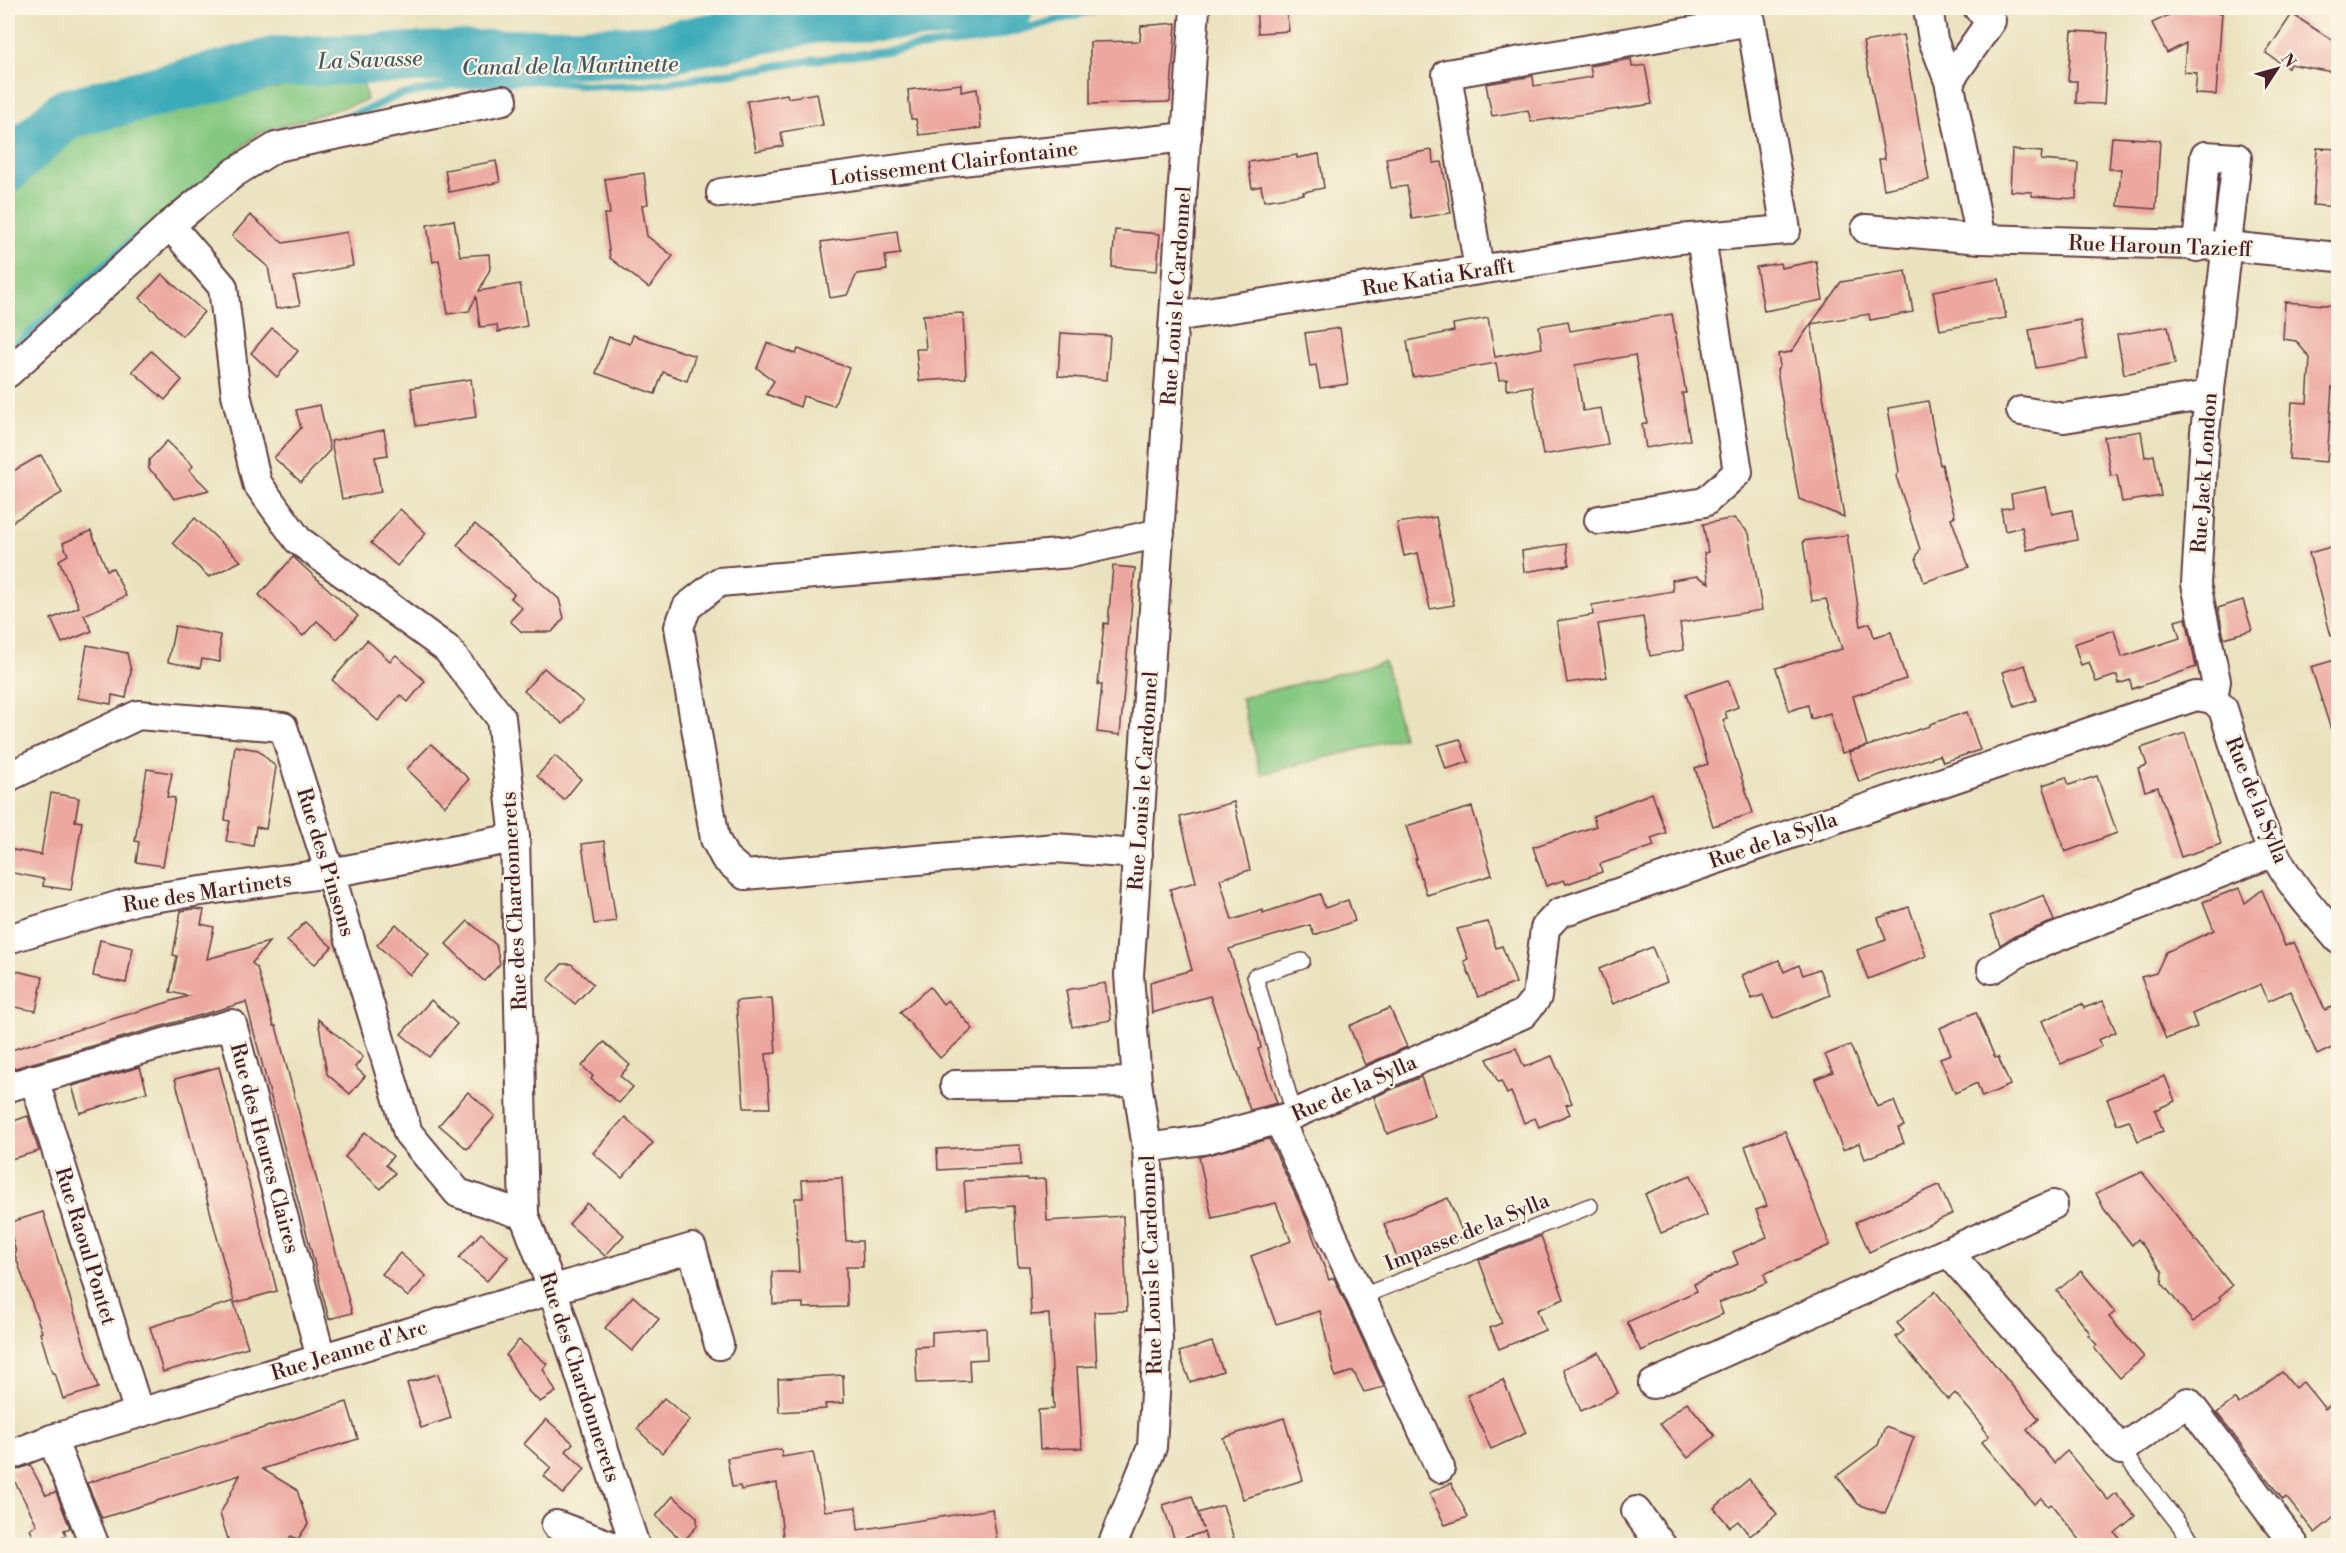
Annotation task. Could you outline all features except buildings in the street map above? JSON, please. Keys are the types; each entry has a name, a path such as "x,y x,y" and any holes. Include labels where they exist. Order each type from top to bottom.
{"street":[{"name":"Rue Louis le Cardonnel","path":"1112,1545 1152,1447 1158,1339 1147,1148 1137,1082 1129,975 1195,8"},
{"path":"1928,8 1934,40 1949,81 1981,239"},
{"path":"1949,81 1991,21 1978,8"},
{"name":"Rue Katia Krafft","path":"1174,317 1701,238 1786,230 1751,21 1447,74 1479,270"},
{"path":"8,373 170,225 234,173 276,147 503,100"},
{"name":"Lotissement Clairfontaine","path":"721,193 952,162 1187,136"},
{"name":"Rue Jack London","path":"2197,247 2205,156 2237,158 2205,432 2196,584 2216,681 2213,699"},
{"name":"Rue des Chardonnerets","path":"170,225 223,287 236,394 257,483 298,540 447,649 501,718 515,838 524,1215 552,1288 635,1545"},
{"name":"Rue Haroun Tazieff","path":"1866,229 1981,239 2197,247 2227,246 2338,257"},
{"path":"1599,520 1705,502 1738,472 1701,238"},
{"path":"2021,411 2064,418 2210,395"},
{"path":"1138,854 1055,848 745,874 725,858 715,839 679,627 687,607 720,582 1071,553 1160,532"},
{"name":"Rue de la Sylla","path":"1147,1148 1203,1140 1286,1117 1523,1014 1537,997 1545,928 1559,913 2196,696 2213,699 2223,709 2249,791 2274,852 2291,880 2338,939"},
{"name":"Rue des Pinsons","path":"8,777 138,715 283,727 330,873 408,1133 458,1193 524,1215"},
{"name":"Rue des Martinets","path":"8,939 137,900 330,873 515,838"},
{"path":"1992,969 2021,951 2274,852"},
{"name":"Rue des Heures Claires","path":"21,1083 232,1024 321,1358"},
{"path":"955,1085 1137,1082"},
{"name":"Rue Raoul Pontet","path":"21,1083 139,1413"},
{"path":"1286,1117 1360,1297 1440,1468"},
{"path":"1653,1384 2053,1205"},
{"name":"Rue Jeanne d'Arc","path":"8,1456 52,1439 692,1248 719,1345"},
{"path":"1948,1252 2121,1450 2188,1402 2295,1545"},
{"path":"52,1439 95,1545"},
{"path":"1636,1511 1662,1545"},
{"path":"555,1524 612,1545"}],"lane":[{"path":"1286,1117 1255,976 1302,961"},
{"name":"Impasse de la Sylla","path":"1360,1297 1590,1206"},
{"path":"2121,1450 2196,1545"}],"green space":[{"path":"360,70 367,100 257,134 8,361 8,188 73,132"},
{"path":"1384,662 1403,738 1261,774 1241,698"}],"waterway":[{"name":"La Savasse","path":"8,166 66,114 276,62 654,50 814,18 988,11 1008,8"},
{"name":"Canal de la Martinette","path":"326,123 367,110 396,96 452,85 535,80 600,86 647,85 681,81 808,61 989,38 1103,8"},
{"name":"Canal de la Martinette","path":"8,353 131,241 143,233"}]}
